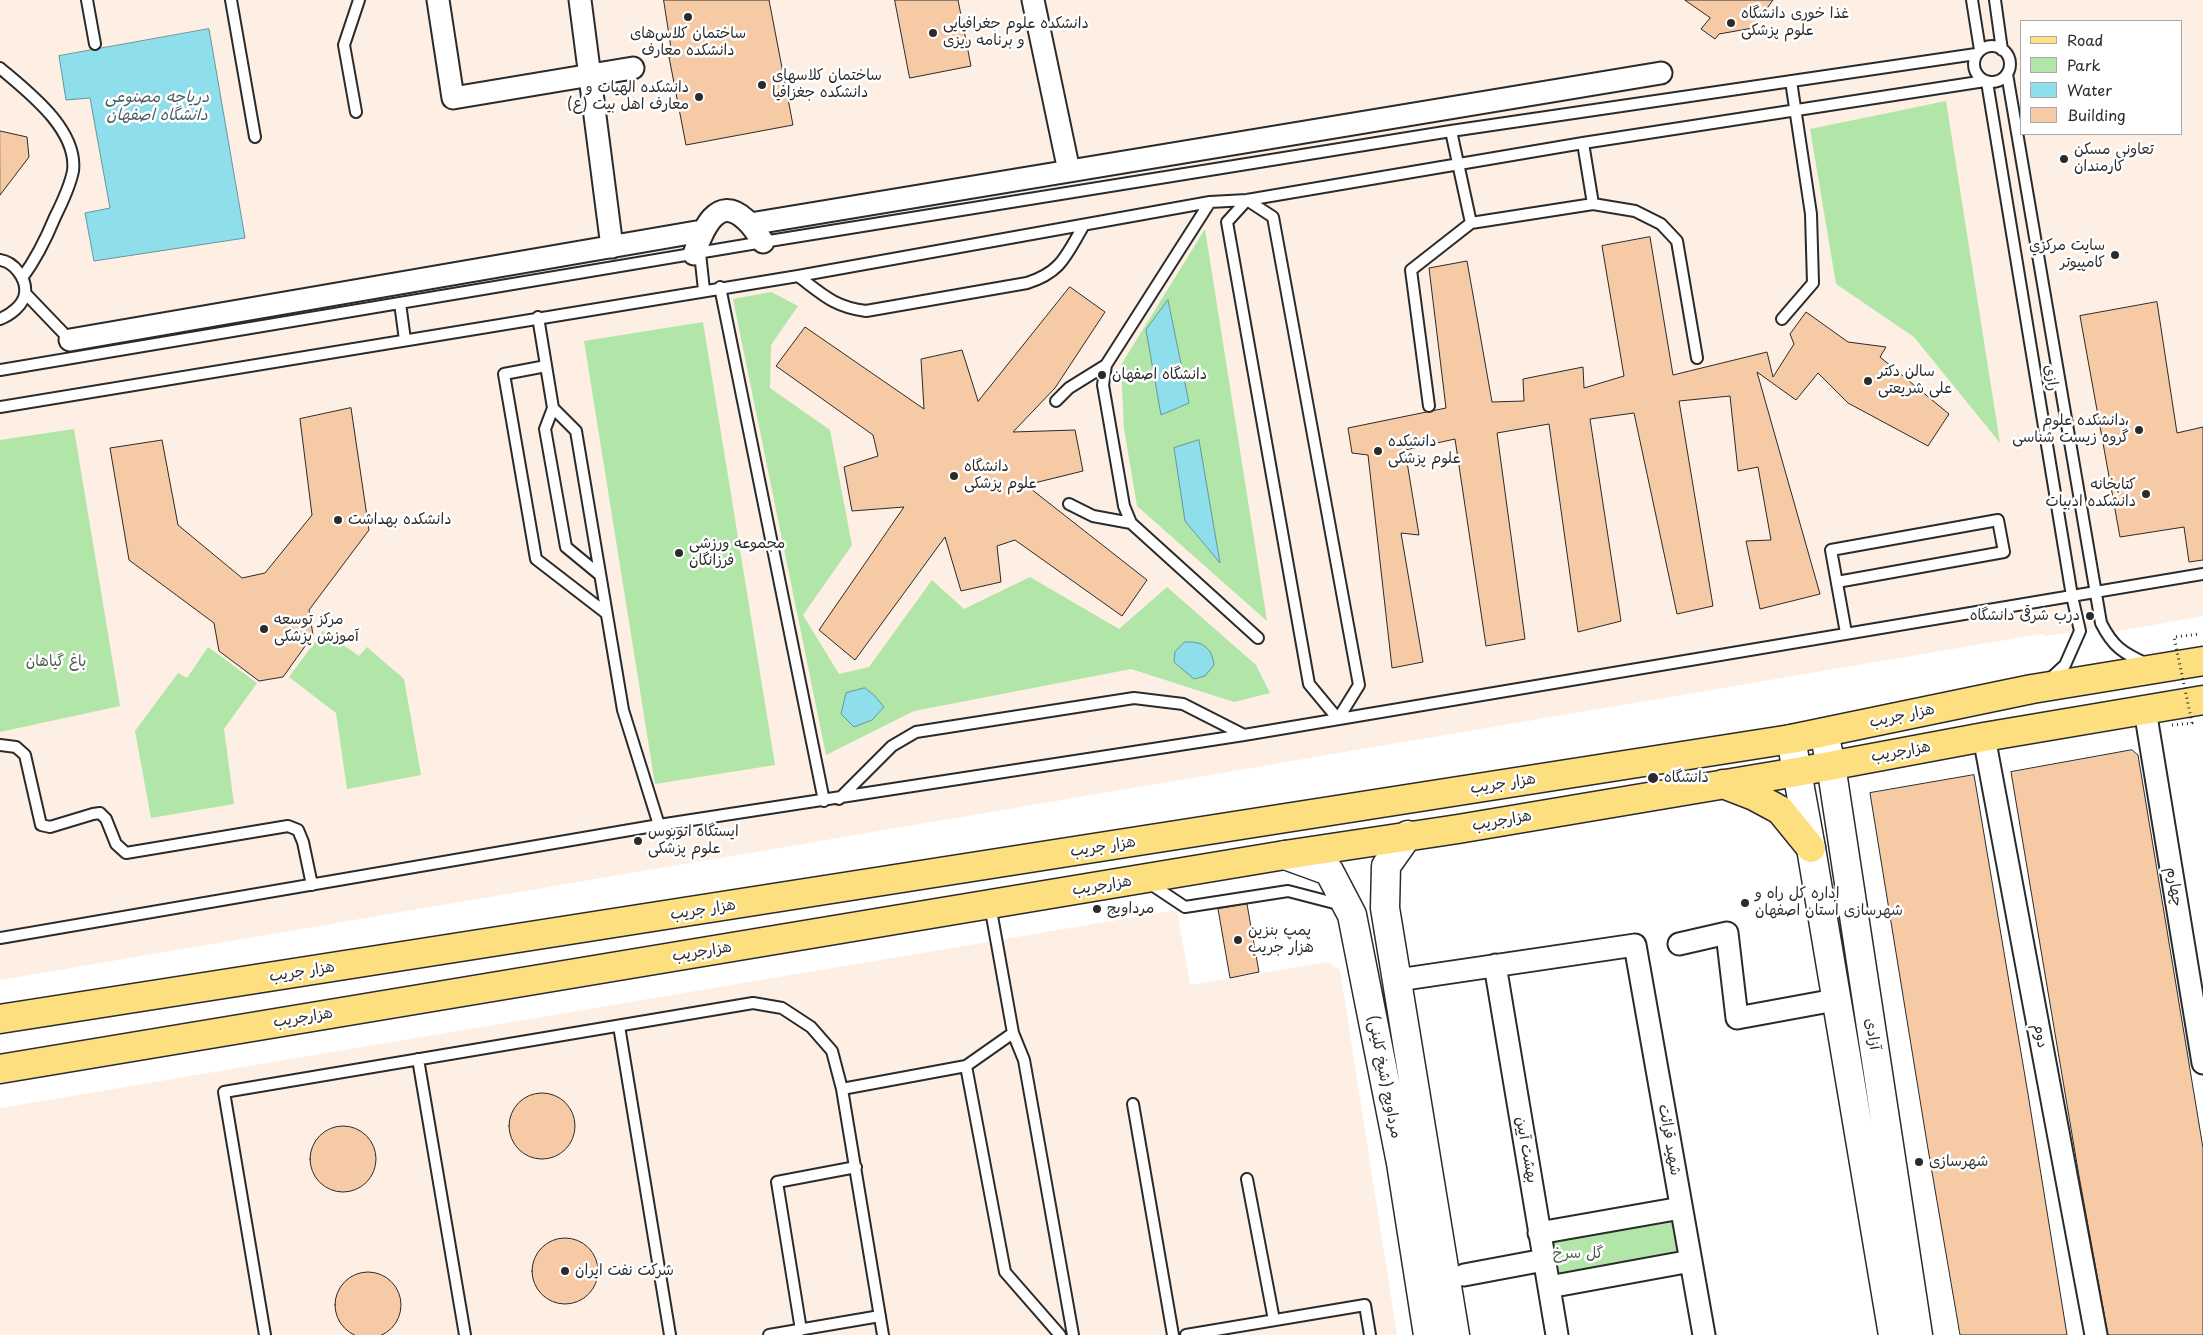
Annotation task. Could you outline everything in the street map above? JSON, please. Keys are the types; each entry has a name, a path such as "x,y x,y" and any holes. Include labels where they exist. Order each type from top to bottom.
{"main road":[{"name":"هزار جریب","path":"0,1020 1791,739 2032,689 2154,668 2202,648"},
{"name":"هزارجریب","path":"0,1069 1285,855 1797,772 1984,737 2203,700"},
{"name":"آزادی","path":"1824,733 1831,765 1889,1227 1893,1335"},
{"name":"آزادی","path":"1791,739 1811,848 1835,1000 1889,1227 1918,1335"},
{"path":"1723,784 1754,796 1780,810 1811,848"},
{"name":"مرداویج (شیخ کلینی)","path":"1408,835 1386,866 1385,908 1398,980 1428,1335"},
{"name":"مرداویج (شیخ کلینی)","path":"1285,855 1329,871 1352,915 1455,1335"}],"street":[{"path":"438,0 453,98 634,68"},
{"path":"580,0 612,246"},
{"path":"1033,0 1069,171"},
{"path":"750,224 1660,72"},
{"path":"697,253 702,232 714,215 726,211 736,212 750,224 763,242"},
{"path":"70,340 702,232"},
{"name":"چهارم","path":"2145,710 2199,1016 2203,1063"},
{"name":"دوم","path":"1984,737 2096,1335"},
{"path":"1680,944 1728,933 1737,1018 1835,1000"},
{"name":"شهید قرائت","path":"1494,965 1635,945 1704,1335"},
{"path":"1398,980 1494,965"},
{"name":"بهشت آیین","path":"1494,965 1557,1335"},
{"path":"1540,1233 1681,1208"},
{"path":"1464,1275 1544,1260"},
{"path":"1549,1287 1691,1261"}],"lane":[{"path":"87,0 95,44"},
{"path":"231,0 255,137"},
{"path":"356,112 344,45 359,0"},
{"path":"1972,0 1978,52 1974,62 1974,70 1978,76 1986,81"},
{"path":"0,406 720,287 798,276 1210,202 1247,200 1583,143 1986,81 1998,81 2007,74 2009,61 2002,50 1995,0"},
{"path":"0,370 763,242 1451,131 1978,52 1991,46 2002,50"},
{"path":"0,68 33,97 57,122 72,154 73,170 60,209 37,256 22,278"},
{"name":"رازی","path":"2007,74 2100,623 2109,640 2125,654 2154,668"},
{"path":"1782,319 1813,283 1811,214 1791,80"},
{"name":"رازی","path":"1986,81 2072,596 2080,631 2065,665 2043,684 2032,689"},
{"path":"1451,131 1471,224"},
{"path":"1583,143 1593,204"},
{"path":"1247,200 1273,217 1359,685 1338,719"},
{"path":"1247,200 1227,222 1309,684 1338,719"},
{"path":"1210,202 1106,365 1103,385 1124,506 1131,523 1258,638"},
{"path":"1429,406 1411,270 1471,224 1593,204 1635,211 1661,224 1677,241 1698,358"},
{"path":"798,276 832,301 847,309 866,312 1027,284 1045,278 1059,267 1084,225"},
{"path":"697,253 704,290"},
{"path":"0,260 5,261 17,270 22,278 25,293 79,351 105,353"},
{"path":"720,287 824,801"},
{"path":"0,319 10,314 21,303 25,293"},
{"path":"400,304 405,340"},
{"path":"538,317 553,408 546,429 566,547 600,575"},
{"path":"1056,401 1069,388 1106,365"},
{"path":"546,366 504,374 536,559 606,612"},
{"path":"553,408 576,431 623,710 659,825"},
{"path":"1069,504 1093,516 1131,523"},
{"path":"1837,582 2004,552 1998,520 1831,550 1846,633"},
{"path":"0,938 659,825 839,799 1244,735 2203,574"},
{"path":"839,799 892,746 916,732 1134,698 1183,704 1244,735"},
{"path":"0,745 16,747 25,755 41,825 50,827 100,813 106,820 116,844 126,853 288,826 298,830 303,842 312,885"},
{"path":"1142,879 1186,906 1288,891 1347,906"},
{"path":"990,904 1013,1033 1024,1060 1073,1335"},
{"path":"265,1335 224,1092 752,1003 782,1008 811,1027 832,1051 842,1089 883,1335"},
{"path":"619,1026 670,1335"},
{"path":"842,1089 966,1066 1013,1033"},
{"path":"418,1060 465,1335"},
{"path":"966,1066 1006,1272 1060,1335"},
{"path":"1134,1104 1174,1335"},
{"path":"801,1330 777,1182 856,1167"},
{"path":"1247,1179 1274,1320"},
{"path":"1186,1335 1365,1305 1370,1335"},
{"path":"769,1335 880,1316"}],"path":[{"path":"2172,725 2192,723 2174,637 2202,648"}],"shaded area":[{"name":"دانشگاه اصفهان","path":"0,0 2203,0 2203,616 2108,633 2105,623 2093,625 2093,628 2080,631 2046,636 2041,634 0,980"},
{"path":"1177,910 1190,985 1328,962 1340,970 1397,1335 0,1335 0,1108"}],"green space":[{"path":"1946,101 2000,443 1914,337 1836,284 1810,129"},
{"path":"1205,229 1267,621 1137,506 1124,429 1121,365"},
{"path":"771,292 798,306 771,345 770,388 830,430 852,545 803,615 839,674 869,667 932,580 964,609 1030,577 1119,629 1167,587 1256,665 1270,693 1234,702 1131,669 914,711 826,755 733,299"},
{"name":"مجموعه ورزشی فرزانگان","path":"703,322 775,765 655,784 584,341"},
{"name":"باغ گیاهان","path":"74,429 120,706 0,732 0,440"},
{"path":"323,631 359,656 367,647 404,679 421,775 347,789 336,713 289,677"},
{"path":"208,647 257,683 224,729 234,804 151,818 135,731 178,673 187,678"},
{"name":"گل سرخ","path":"1681,1208 1691,1261 1549,1287 1539,1233"}],"water":[{"name":"دریاچه مصنوعی دانشگاه اصفهان","path":"209,29 245,238 94,261 85,213 110,208 90,98 66,100 59,56"},
{"path":"1168,300 1189,403 1161,415 1146,330"},
{"path":"1199,440 1220,563 1185,521 1174,448"},
{"path":"1185,642 1201,644 1211,654 1214,665 1205,676 1194,679 1174,662 1175,652"},
{"path":"865,688 884,707 872,720 854,727 841,714 846,693"}],"building":[{"path":"664,0 769,0 793,125 686,145 669,57 672,57"},
{"name":"دانشکده علوم جغرافیایی و برنامه ریزی","path":"895,0 958,0 971,66 910,78"},
{"name":"غذا خوری دانشگاه علوم پزشکی","path":"1685,0 1773,0 1753,28 1719,34 1715,39 1701,29 1710,18"},
{"path":"0,131 27,137 29,157 0,195"},
{"name":"دانشکده علوم پزشکی","path":"1650,237 1673,375 1767,352 1773,377 1794,344 1790,334 1806,312 1848,342 1886,347 1880,357 1949,414 1928,446 1848,403 1818,373 1796,400 1757,372 1820,594 1760,609 1746,541 1771,540 1758,467 1738,471 1730,396 1679,401 1713,606 1677,614 1634,413 1590,419 1621,621 1578,632 1549,424 1497,433 1525,639 1486,646 1455,439 1405,450 1419,535 1401,533 1423,662 1392,668 1368,455 1352,453 1348,428 1446,408 1429,268 1467,261 1492,402 1524,401 1523,379 1583,367 1584,388 1624,376 1602,246"},
{"name":"دانشگاه علوم پزشکی","path":"1070,287 1105,312 1055,388 1013,432 1075,430 1083,471 1026,485 1147,580 1122,616 1015,540 997,546 1001,582 961,591 945,537 855,660 819,630 904,507 852,511 844,467 878,456 873,435 776,366 805,327 924,409 921,359 962,350 978,401"},
{"name":"دانشکده علوم، گروه زیست شناسی","path":"2157,302 2177,433 2203,427 2203,560 2189,562 2184,527 2120,537 2080,316"},
{"name":"دانشکده بهداشت","path":"351,408 369,530 309,610 313,635 283,677 259,681 219,651 214,623 129,560 110,448 162,440 178,525 242,578 265,573 312,515 300,419"},
{"path":"2132,750 2138,755 2203,1148 2203,1335 2108,1335 2079,1176 2011,772"},
{"path":"1974,775 2067,1335 1960,1335 1927,1143 1870,793"},
{"name":"پمپ بنزین هزار جریب","path":"1247,904 1259,972 1230,978 1218,909"},
{"path":"536,1093 548,1093 560,1098 570,1108 575,1120 573,1139 560,1154 548,1159 536,1159 524,1154 514,1144 509,1132 509,1120 514,1108 524,1098"},
{"path":"337,1126 349,1126 361,1131 371,1141 376,1153 374,1172 361,1187 349,1192 337,1192 325,1187 315,1177 310,1165 310,1153 315,1141 325,1131"},
{"name":"شرکت نفت ایران","path":"559,1238 571,1238 583,1243 593,1253 598,1265 596,1284 583,1299 571,1304 559,1304 547,1299 537,1289 532,1277 532,1265 537,1253 547,1243"},
{"path":"368,1272 381,1275 391,1282 398,1292 400,1311 395,1323 386,1332 378,1336 358,1336 350,1332 338,1318 335,1305 338,1292 345,1282 355,1275"}],"place":[{"name":"ساختمان کلاس‌های دانشکده معارف","path":"688,17"},
{"name":"غذا خوری دانشگاه علوم پزشکی","path":"1731,23"},
{"name":"دانشکده علوم جغرافیایی و برنامه ریزی","path":"933,33"},
{"name":"ساختمان کلاسهای دانشکده جغزافیا","path":"762,85"},
{"name":"دانشکده الهیات و معارف اهل بیت (ع)","path":"699,97"},
{"name":"تعاوني مسکن کارمندان","path":"2064,159"},
{"name":"سايت مرکزي کامپيوتر","path":"2115,255"},
{"name":"دانشگاه اصفهان","path":"1102,375"},
{"name":"سالن دکتر علی شریعتی","path":"1868,381"},
{"name":"دانشکده علوم، گروه زیست شناسی","path":"2139,430"},
{"name":"دانشکده علوم پزشکی","path":"1378,451"},
{"name":"دانشگاه علوم پزشکی","path":"954,476"},
{"name":"کتابخانه دانشکده ادبيات","path":"2146,494"},
{"name":"دانشکده بهداشت","path":"338,520"},
{"name":"مجموعه ورزشی فرزانگان","path":"679,553"},
{"name":"درب شرقی دانشگاه","path":"2090,616"},
{"name":"مرکز توسعه آموزش پزشکی","path":"264,629"},
{"name":"دانشگاه","path":"1653,778"},
{"name":"ایستگاه اتوبوس علوم پزشکی","path":"638,841"},
{"name":"اداره کل راه و شهرسازی استان اصفهان","path":"1745,903"},
{"name":"مرداویج","path":"1097,909"},
{"name":"پمپ بنزین هزار جریب","path":"1238,940"},
{"name":"شهرسازی","path":"1919,1162"},
{"name":"شرکت نفت ایران","path":"565,1271"}]}
